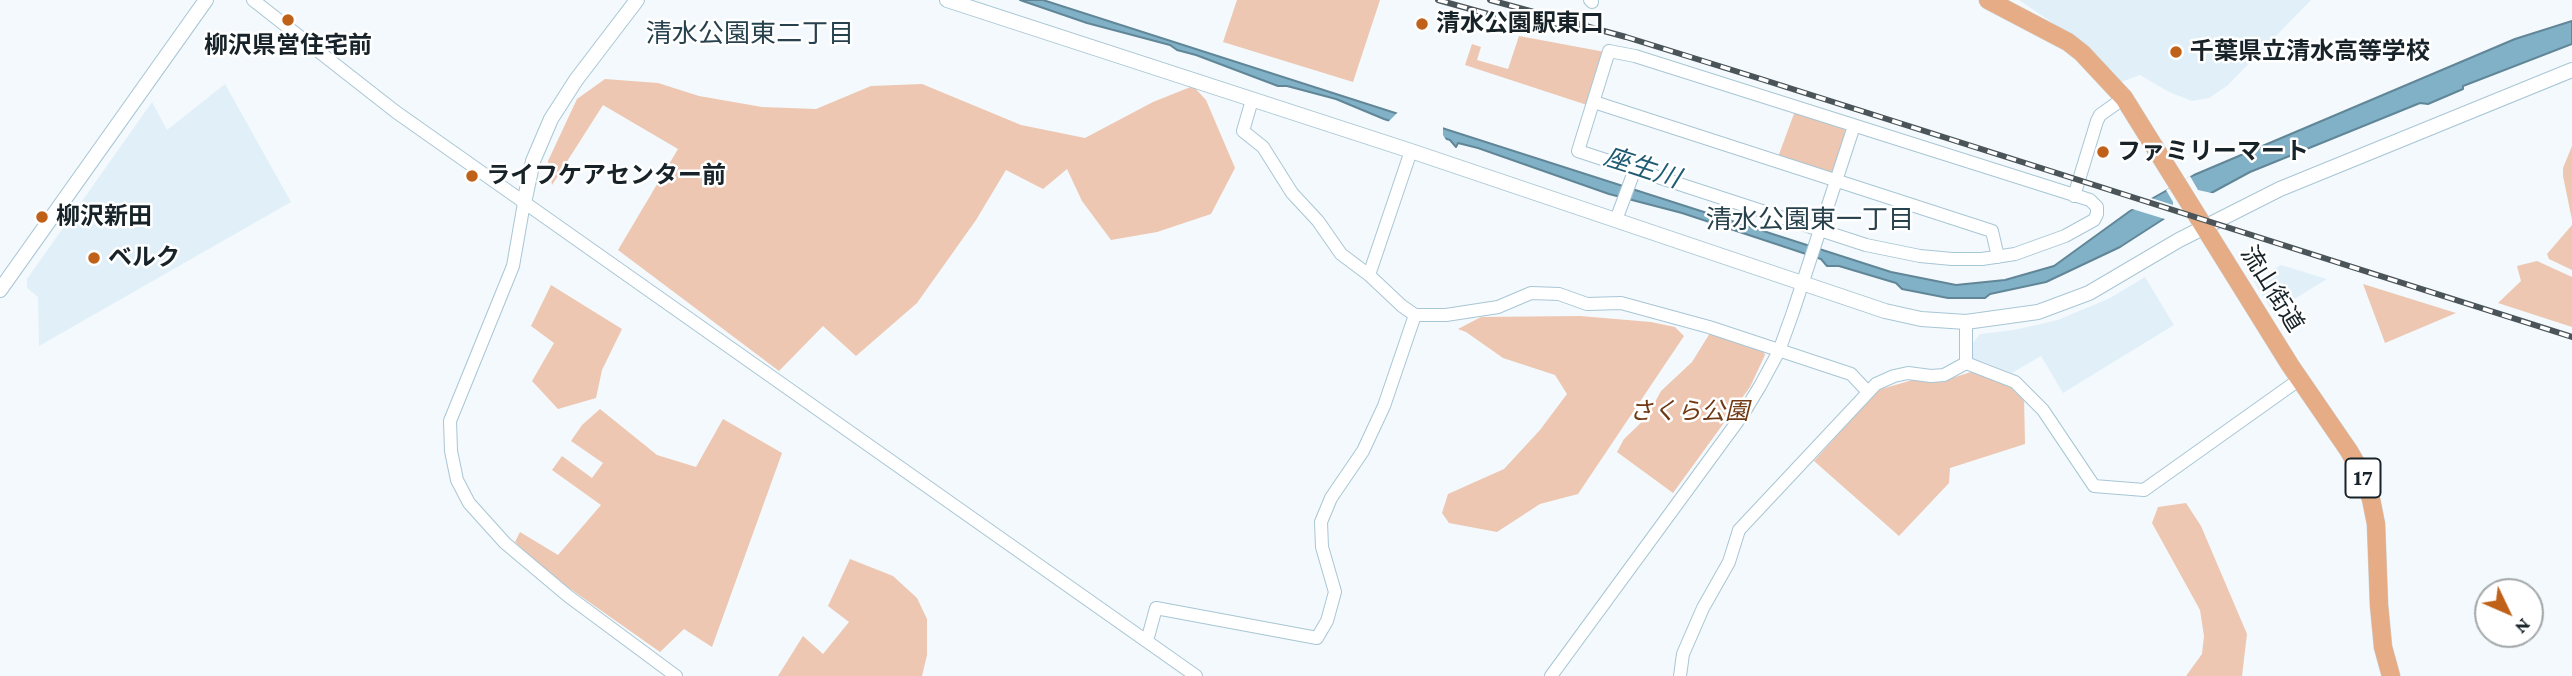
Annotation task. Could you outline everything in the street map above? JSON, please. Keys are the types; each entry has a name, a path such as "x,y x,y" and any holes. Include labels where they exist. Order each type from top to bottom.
{"main road":[{"name":"流山街道","path":"1988,0 2067,42 2082,53 2124,98 2300,379 2349,451 2361,472 2371,499 2376,524 2382,636 2392,676"}],"street":[{"path":"0,290 205,0"},
{"path":"253,0 372,94 524,203 1196,676"},
{"path":"637,0 576,80 551,119 533,161 513,266 450,421 451,451 457,480 469,503 505,543 568,596 676,676"},
{"path":"947,0 1616,220 1805,276 1885,311 1921,319 1966,323 2038,312 2089,293 2200,221 2572,70"},
{"path":"1609,51 1635,56 1854,126 2090,200 2097,207 2097,214 2094,220 2036,248 1998,257 1952,259 1920,256 1820,234 1633,174 1578,151 1609,51"},
{"path":"2074,195 2100,115 2124,98"},
{"path":"1252,100 1243,131 1263,148 1292,193 1318,221 1341,254 1415,315 1446,315 1498,307 1531,293 1559,294 1587,304 1621,303 1709,327 1851,374 1868,393"},
{"path":"1594,102 1992,231 1998,257"},
{"path":"1551,676 1743,414 1779,351 1854,126"},
{"path":"1369,275 1411,151"},
{"path":"1616,220 1633,174"},
{"path":"1147,641 1156,608 1317,638 1327,621 1335,592 1322,547 1321,522 1331,498 1363,451 1384,406 1415,315"},
{"path":"1966,323 1966,363"},
{"path":"1680,676 1683,654 1703,608 1729,562 1740,530 1876,384 1908,373 1944,375 1966,363 2015,382 2043,410 2094,486 2144,490 2300,379"}],"shaded area":[{"name":"千葉県立清水高等学校","path":"2019,0 2311,0 2227,86 2209,98 2192,101 2169,92 2140,75 2121,82 2075,38"},
{"path":"225,84 291,202 39,346 38,297 27,288 27,279 152,102 167,130"},
{"path":"2281,265 2327,279 2273,312 2254,281"},
{"path":"2145,277 2174,325 2063,393 2041,356 2012,373 1976,361 1972,357 1972,344 1980,334 2058,320 2110,298"}],"green space":[{"path":"1237,0 1380,0 1353,82 1223,42"},
{"path":"1519,36 1605,52 1587,105 1465,65 1472,44 1481,47 1477,60 1508,69"},
{"path":"605,79 658,83 699,96 762,107 816,109 871,86 922,84 1021,125 1085,138 1153,102 1193,86 1206,100 1235,168 1211,214 1157,232 1111,240 1082,201 1067,169 1043,189 1006,170 976,220 917,303 856,356 823,326 779,371 618,250 678,149 603,105 552,185 548,161 577,99"},
{"path":"1795,111 1843,127 1847,135 1835,172 1830,174 1778,157"},
{"path":"2572,146 2572,220 2563,168"},
{"path":"2572,225 2572,270 2549,259 2547,254"},
{"path":"2537,261 2572,277 2572,327 2498,303 2521,281 2517,266"},
{"path":"2363,284 2456,313 2385,343"},
{"path":"551,285 622,329 602,370 596,398 558,409 532,381 554,343 531,326"},
{"path":"1580,316 1651,322 1675,327 1684,336 1578,494 1540,504 1497,532 1449,523 1442,513 1448,494 1504,469 1540,430 1567,394 1555,375 1503,358 1458,329 1481,317"},
{"name":"さくら公園","path":"1710,333 1763,351 1765,355 1750,387 1673,493 1617,452 1624,439 1647,417 1661,391 1692,362"},
{"path":"1974,371 2008,385 2024,397 2025,444 1950,468 1949,483 1899,536 1814,461 1878,390 1916,379 1946,380"},
{"path":"600,409 657,455 696,467 723,419 782,453 712,647 684,629 660,652 545,571 515,542 520,532 558,555 601,505 552,470 562,456 592,478 603,463 571,441 582,425"},
{"path":"2186,503 2201,526 2247,634 2242,676 2186,676 2202,654 2204,636 2200,610 2152,523 2158,507"},
{"path":"850,559 893,576 917,598 927,619 927,655 922,676 778,676 803,636 823,654 849,622 828,606"}],"water":[{"path":"1020,0 1043,0 1891,272 1956,285 2005,280 2054,266 2130,211 2194,175 2515,39 2572,21 2572,44 2463,86 2463,89 2428,104 2420,103 2250,172 2165,218 2120,247 2046,282 1990,294 1985,298 1948,298 1902,289 1896,283 1839,266 1827,266 1821,259 1682,213 1609,194 1478,148 1458,143 1456,147 1450,140 1384,119 1336,99 1278,86 1177,50 1170,45 1087,23"}],"pier":[{"path":"1399,111 1443,124 1443,135 1448,143 1387,123"},
{"path":"2190,176 2198,190 2216,194 2168,220 2129,208 2148,197 2173,205 2166,190"}],"railway":[{"path":"1438,0 1499,17 1558,29"},
{"path":"1490,0 1626,37 1761,79 2572,337"}],"place":[{"name":"柳沢県営住宅前","path":"288,20"},
{"name":"清水公園駅東口","path":"1422,24"},
{"name":"千葉県立清水高等学校","path":"2176,52"},
{"name":"ファミリーマート","path":"2103,152"},
{"name":"ライフケアセンター前","path":"472,176"},
{"name":"柳沢新田","path":"42,217"},
{"name":"ベルク","path":"94,258"}],"district":[{"name":"清水公園東二丁目","path":"750,34"},
{"name":"清水公園東一丁目","path":"1810,220"}],"water label":[{"name":"座生川","path":"1642,168"}]}
